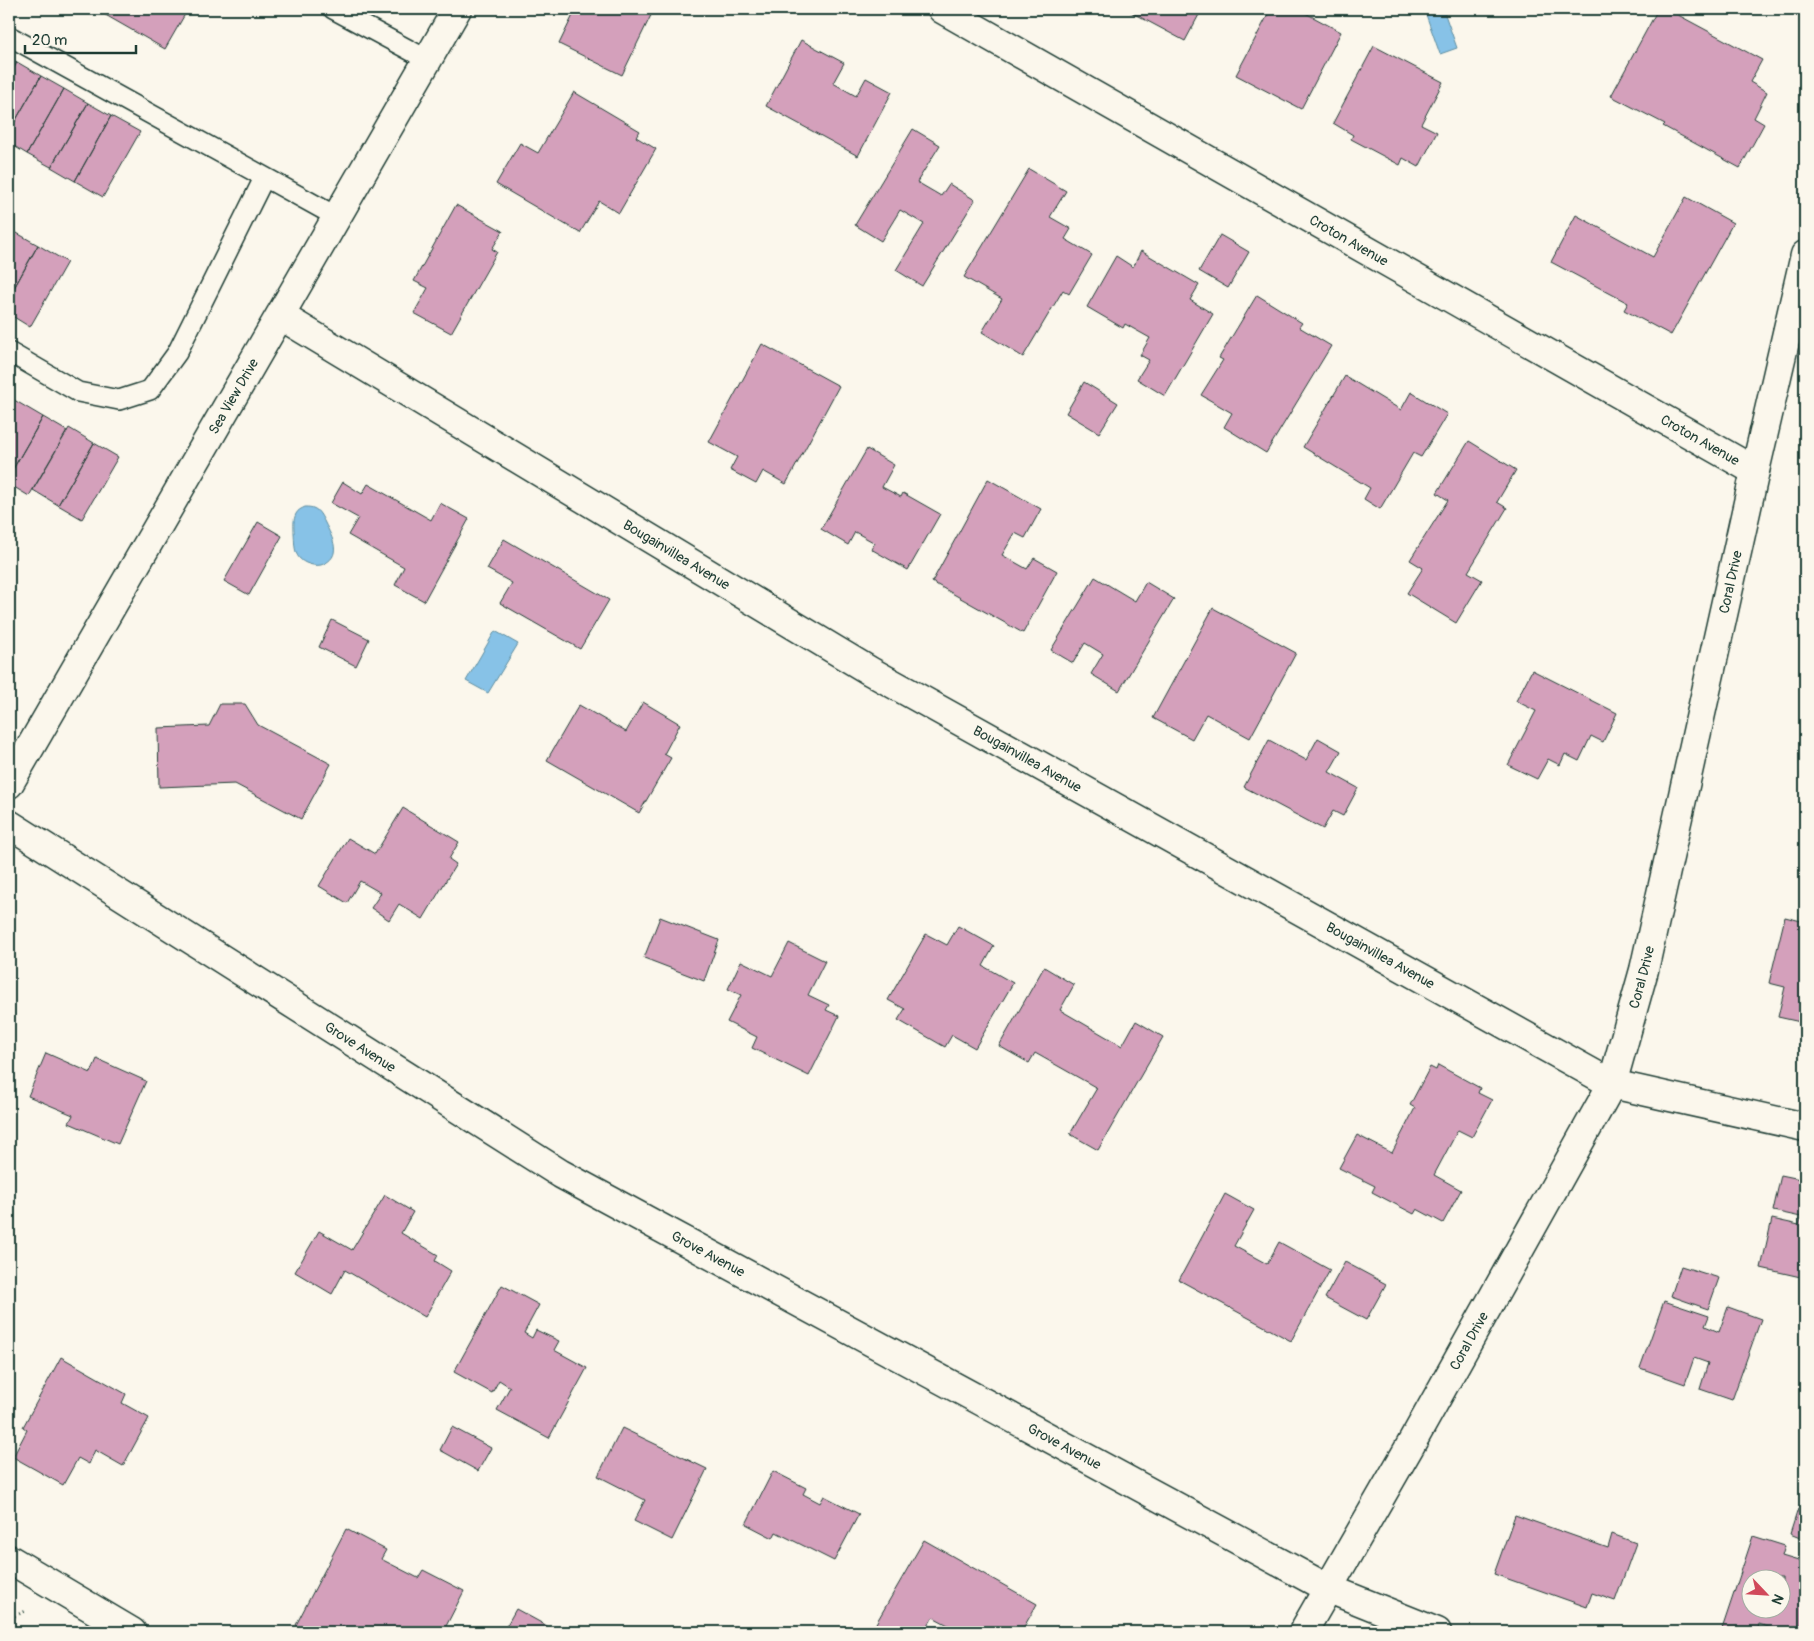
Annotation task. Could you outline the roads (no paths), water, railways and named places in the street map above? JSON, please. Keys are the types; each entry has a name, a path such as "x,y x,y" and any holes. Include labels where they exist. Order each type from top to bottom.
{"street":[{"name":"Sea View Drive","path":"9,784 457,9"},
{"name":"Croton Avenue","path":"942,9 1755,471"},
{"name":"Coral Drive","path":"1303,1632 1410,1446 1612,1084 1644,970 1805,255"},
{"name":"Bougainvillea Avenue","path":"281,316 870,671 1612,1084 1805,1127"},
{"name":"Grove Avenue","path":"9,824 560,1174 1327,1588 1437,1632"},
{"path":"9,1559 132,1632"}],"lane":[{"path":"333,9 428,60"},
{"path":"9,36 337,217"},
{"path":"9,352 78,392 119,400 150,390 177,353 264,178"}],"water":[{"path":"1424,9 1443,9 1457,48 1440,54"},
{"path":"305,507 313,508 319,512 333,540 334,552 332,557 321,565 306,563 297,554 294,519 296,514"},
{"path":"495,631 518,644 488,693 466,681"}]}
